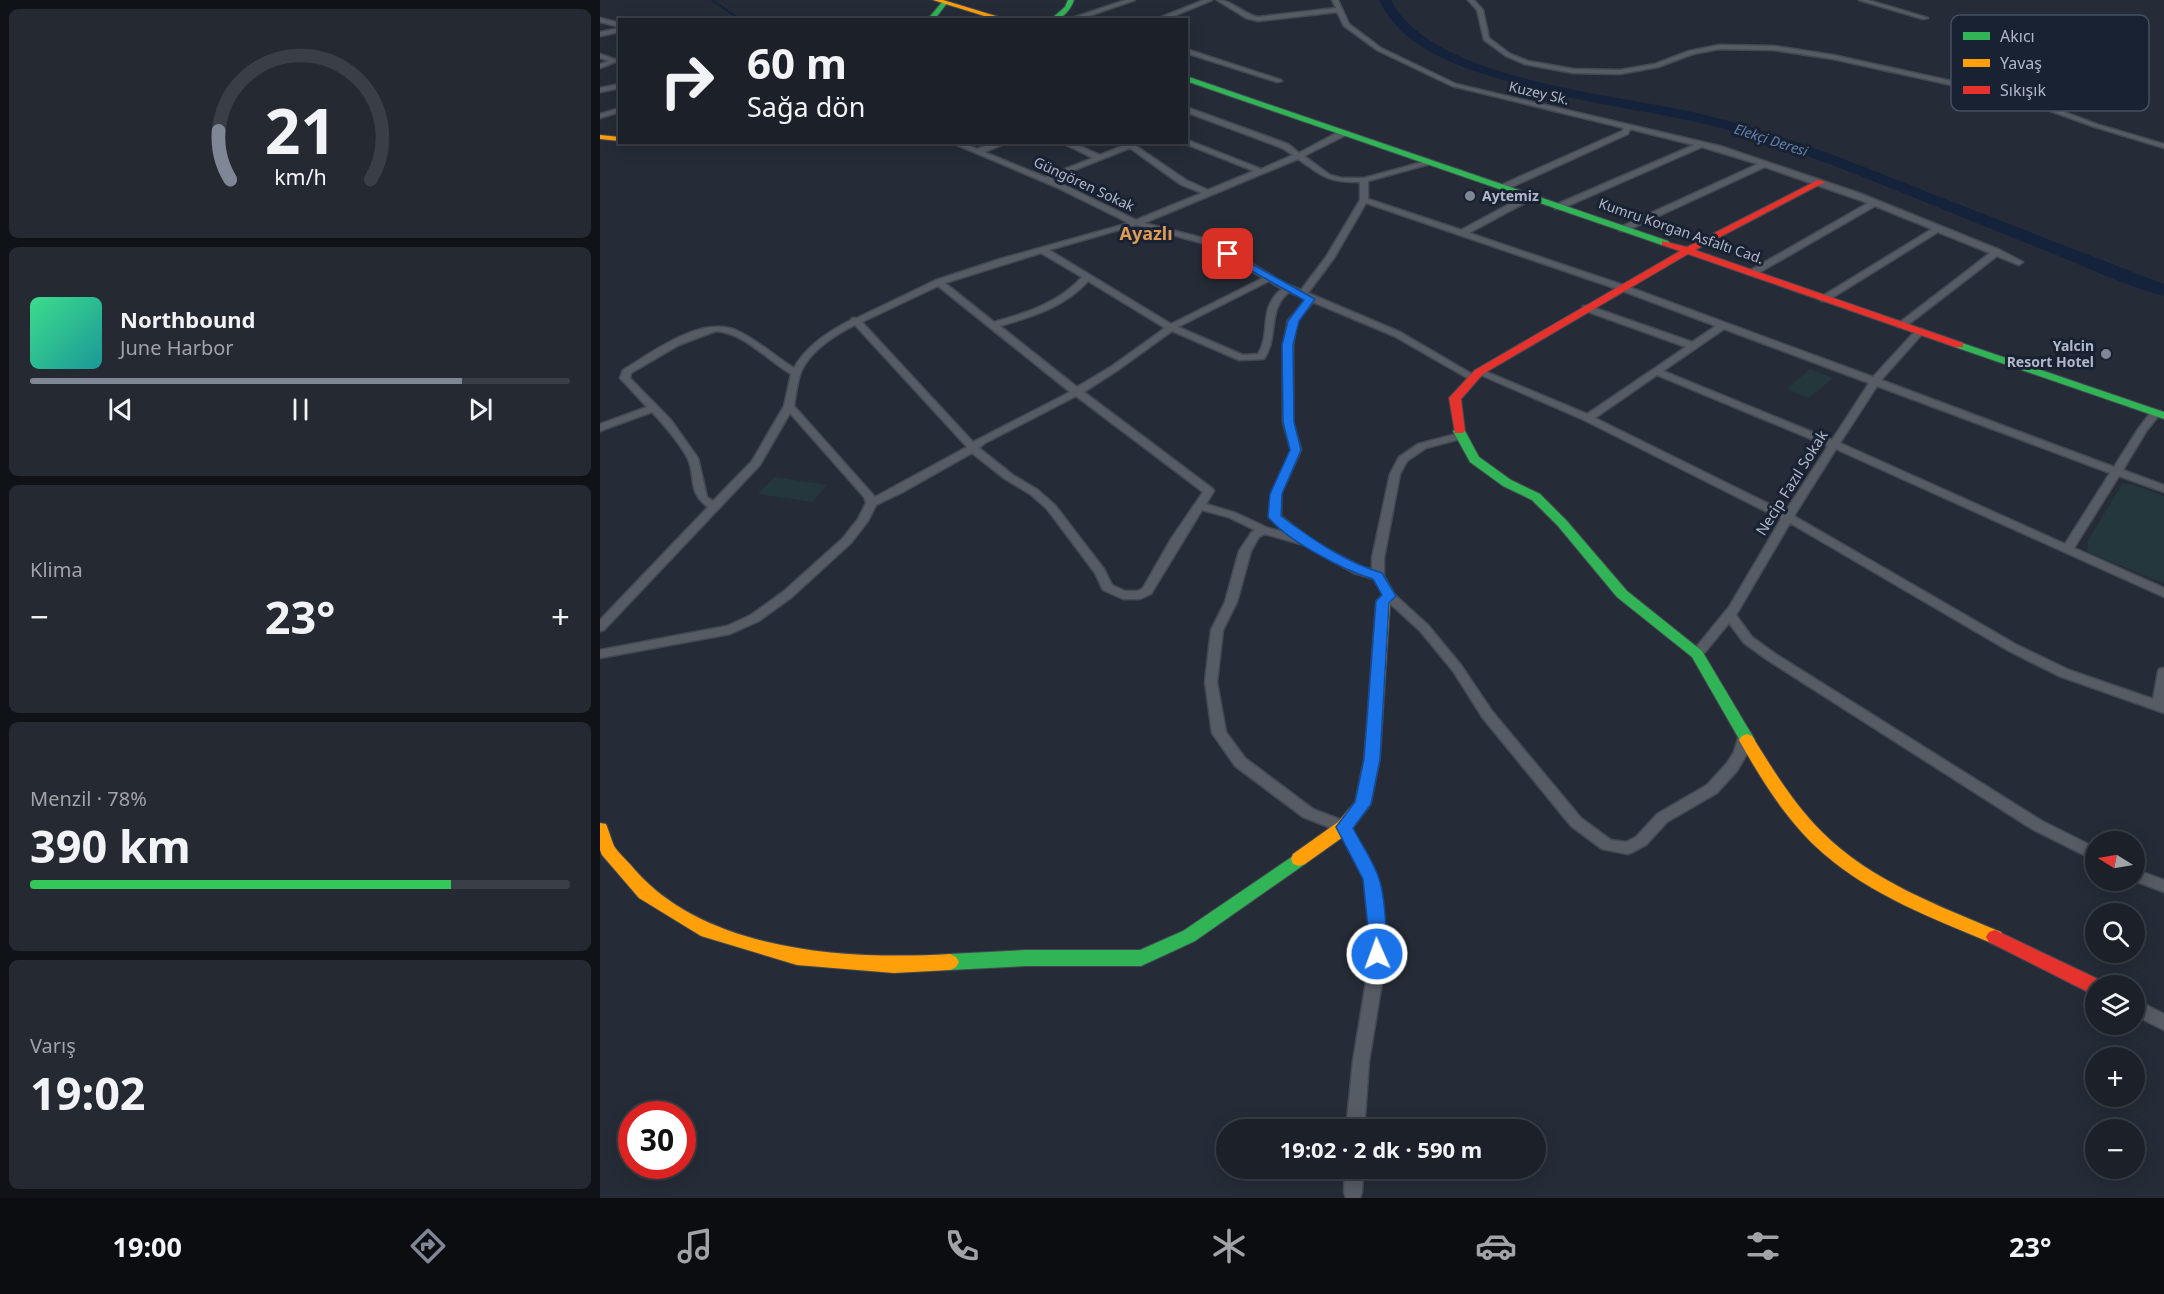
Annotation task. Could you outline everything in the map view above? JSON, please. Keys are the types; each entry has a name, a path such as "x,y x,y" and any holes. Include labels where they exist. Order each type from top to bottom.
{"street":[{"path":"1066,17 1071,0"},
{"path":"1066,17 1076,9 1079,0"},
{"path":"1066,17 1132,0"},
{"path":"1162,18 1209,0"},
{"path":"1220,0 1248,17 1257,19 1337,10"},
{"name":"Kuzey Sk.","path":"1335,0 1337,10 1346,25 1379,49 1454,85 1702,144 1821,182 2019,262"},
{"path":"1471,0 1480,10 1486,39 1508,55 1526,63 1573,72 1620,72 1656,66 1691,52 1719,47 1774,48 1833,57 1951,83"},
{"path":"1862,0 1925,18"},
{"path":"932,18 945,1"},
{"path":"945,1 1000,18"},
{"path":"945,1 1013,18"},
{"path":"600,20 618,24"},
{"path":"600,34 618,30"},
{"path":"1188,52 1279,81"},
{"path":"600,56 615,61 600,66"},
{"name":"Kumru Korgan Asfaltı Cad.","path":"1188,79 2160,414"},
{"path":"600,84 618,81"},
{"path":"600,90 618,86"},
{"path":"1188,110 1285,146 1328,177 1364,180 1427,162"},
{"path":"600,116 618,111"},
{"path":"2057,111 2164,146"},
{"path":"1190,120 1202,115"},
{"path":"1502,188 1625,132 1629,126"},
{"path":"600,627 756,463 789,406 796,372 805,357 818,344 855,320 939,282 1136,223 1298,156 1343,133"},
{"path":"600,137 618,139"},
{"name":"Güngören Sokak","path":"958,144 1046,179 1136,223 1208,242 1306,297 1396,334 1475,375 1588,418 1808,528 2013,648 2064,673 2161,706"},
{"path":"976,152 1000,144"},
{"path":"1068,144 1100,158"},
{"path":"1046,179 1132,144 1183,182 1208,193"},
{"path":"1188,144 1260,171"},
{"path":"1558,207 1702,144"},
{"path":"1623,229 1765,164"},
{"path":"1364,180 1364,200 1293,321 1287,345 1288,422 1296,450 1276,494 1275,517 1308,542 1358,570 1378,576"},
{"path":"1821,182 1687,251 1475,375 1455,398 1460,435 1474,459 1507,483 1536,497 1562,523 1622,594 1696,654 1772,782 1804,823 1842,860 1892,892 2033,954 2085,981"},
{"path":"1464,232 1529,197"},
{"path":"1364,200 1464,232 1623,288 2164,489"},
{"path":"1752,273 1874,203"},
{"path":"1824,299 1939,228"},
{"path":"1044,251 1170,327 1242,358 1261,357 1267,348 1270,312 1280,292 1288,288"},
{"path":"1902,325 1996,252"},
{"path":"992,325 1065,297 1087,277"},
{"path":"871,503 899,490 973,448 981,441 1077,392 1115,368 1170,327 1269,278"},
{"path":"855,320 973,448 1051,507 1100,572 1107,587 1123,595 1140,595 1147,591 1177,539 1209,491 1077,392 939,282"},
{"path":"1586,308 1693,346"},
{"path":"1588,418 1722,326"},
{"path":"714,507 702,498 693,458 667,422 631,386 625,378 626,372 708,329 725,328 796,372"},
{"name":"Necip Fazıl Sokak","path":"1696,654 1729,615 1833,444 1874,382 1920,331"},
{"path":"1657,372 1833,444 2164,592"},
{"path":"600,654 730,630 758,618 852,536 863,521 871,503 869,496 789,406"},
{"path":"600,428 653,408"},
{"path":"2068,548 2117,471 2160,414"},
{"path":"1460,435 1422,446 1403,459 1395,474 1378,558 1378,576 1389,596 1424,628 1457,668 1487,714 1576,822 1607,845 1628,848 1641,841 1662,818 1712,789 1732,767 1741,752 1745,735"},
{"path":"1199,506 1232,515 1264,530 1308,542"},
{"path":"1264,530 1255,535 1245,551 1231,602 1217,630 1211,682 1219,732 1240,762 1308,813 1344,827 1371,879 1378,938 1376,970 1361,1061 1356,1119"},
{"path":"600,829 608,850 645,893 701,929 797,957 894,965 1026,957 1141,958 1189,936 1344,827 1363,804 1372,759 1383,601 1389,596"},
{"path":"1729,615 1748,640 1770,656 2037,825 2085,849"},
{"path":"2161,706 2164,672"},
{"path":"2145,879 2164,886"},
{"path":"2145,1012 2164,1023"},
{"path":"1353,1192 1354,1179"}],"shaded area":[{"path":"1810,369 1833,378 1809,398 1787,389"},
{"path":"775,477 827,485 812,502 758,494"},
{"path":"2122,484 2131,484 2164,496 2164,583 2087,552 2088,541"}],"waterway":[{"path":"712,0 738,18"},
{"name":"Elekçi Deresi","path":"1385,0 1402,27 1416,38 1465,62 1557,90 1685,114 1770,137 2164,290"}],"traffic: fast":[{"path":"1056,18 1068,8 1071,0"},
{"path":"932,18 945,2"},
{"path":"1188,79 1665,243"},
{"path":"1959,345 2164,416"},
{"path":"1459,431 1474,459 1507,483 1536,497 1562,523 1622,594 1697,654 1747,740"},
{"path":"950,962 1026,958 1141,958 1189,936 1299,859"}],"traffic: slow":[{"path":"936,0 999,18"},
{"path":"600,137 618,139"},
{"path":"1299,859 1344,827 1363,804 1372,759 1383,601 1389,596"},
{"path":"1747,740 1789,805 1815,835 1844,861 1898,894 1995,937"},
{"path":"600,829 608,850 645,893 701,929 797,957 894,965 950,962"}],"traffic: jam":[{"path":"1459,431 1455,398 1479,372 1687,251 1821,182"},
{"path":"1665,243 1959,345"},
{"path":"1995,937 2085,982"}],"place":[{"name":"Aytemiz","path":"1470,196"},
{"name":"Yalcin Resort Hotel","path":"2106,354"}],"district":[{"name":"Ayazlı","path":"1146,234"}],"route":[{"path":"1228,254 1310,299 1293,321 1287,345 1288,422 1296,450 1276,494 1275,517 1308,542 1358,570 1378,576 1389,596 1383,601 1378,638 1372,759 1363,804 1344,827 1371,879 1378,938 1377,954"}]}
